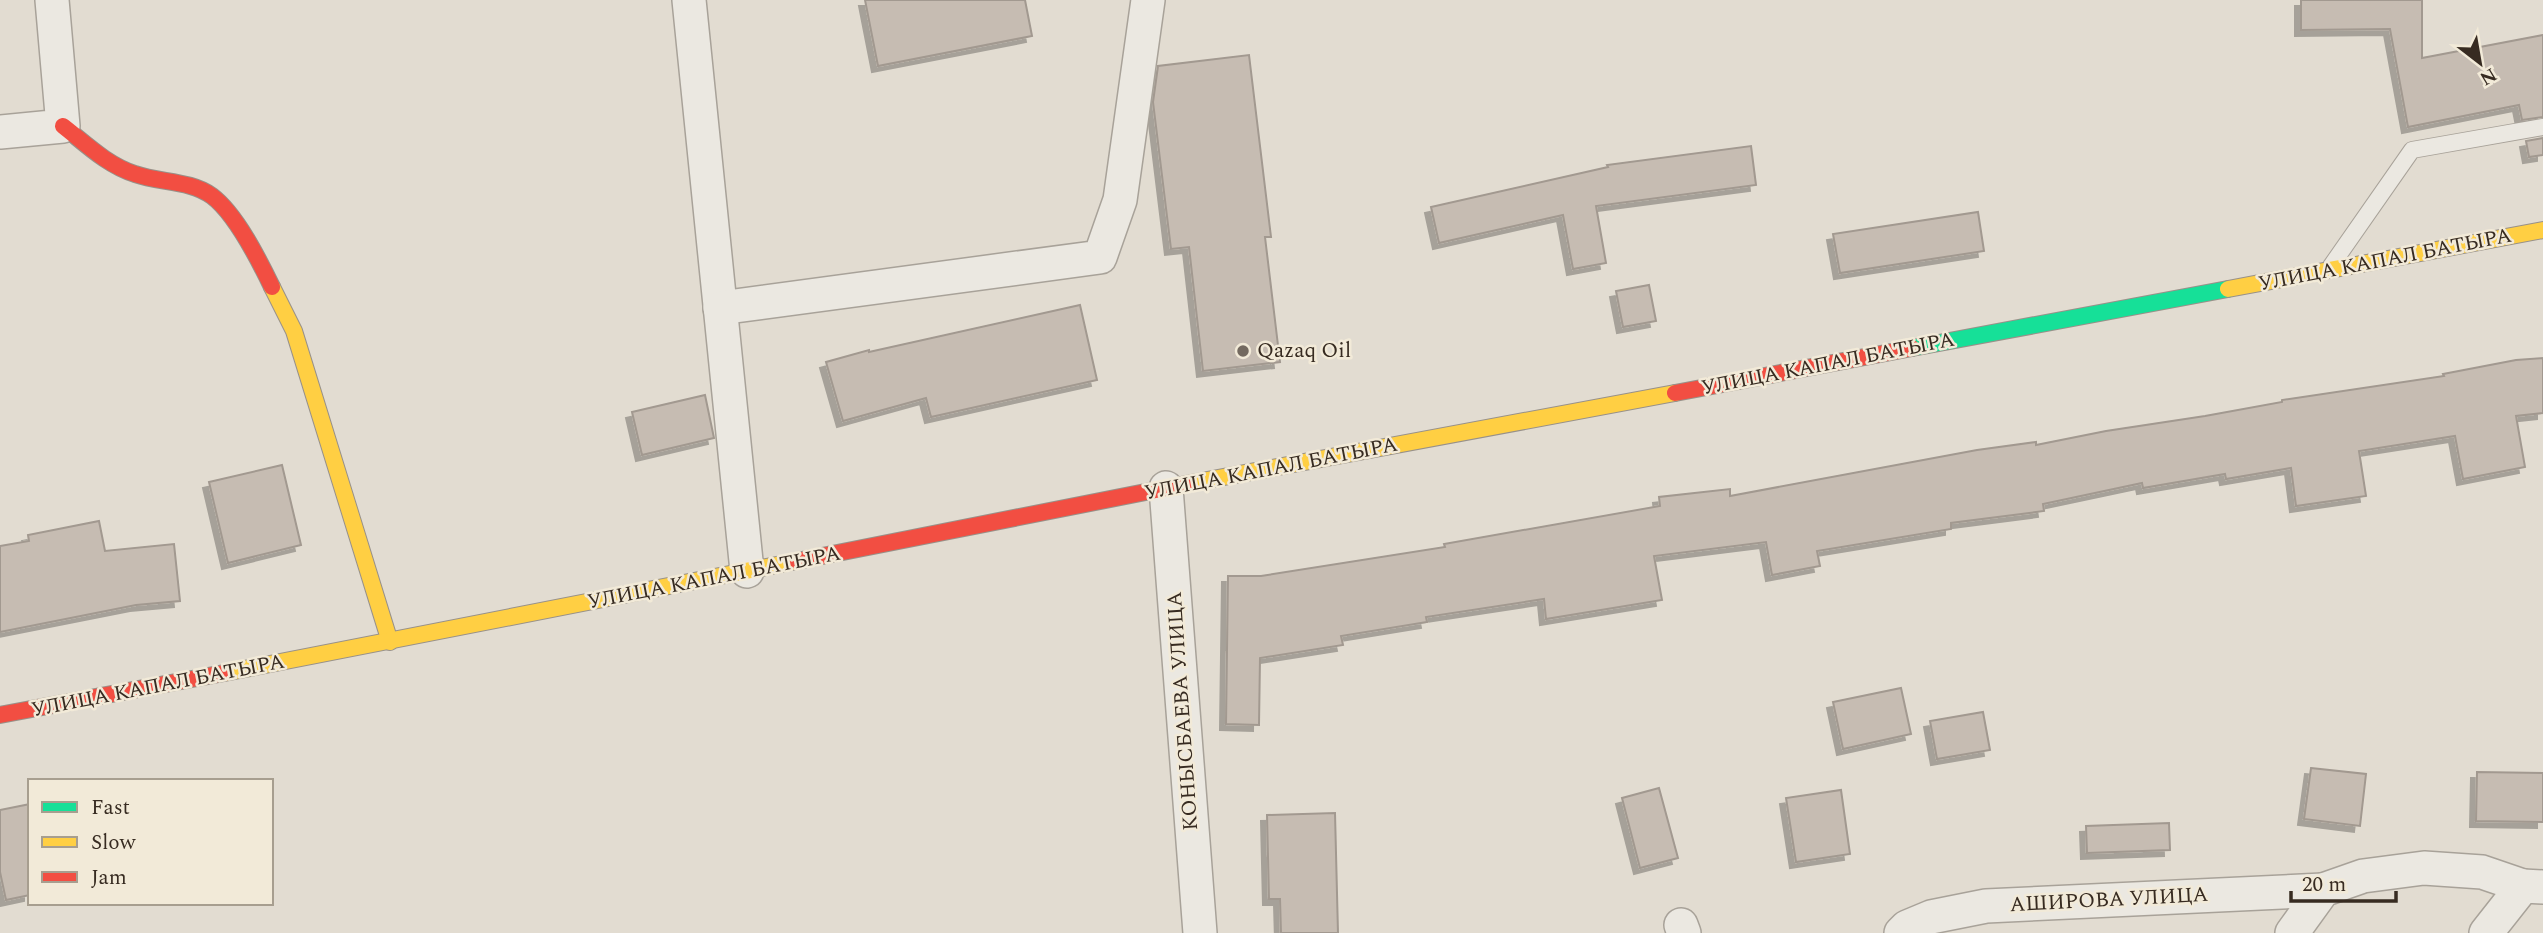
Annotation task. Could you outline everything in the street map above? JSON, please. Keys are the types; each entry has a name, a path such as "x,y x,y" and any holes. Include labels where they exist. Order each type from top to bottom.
{"main road":[{"path":"63,126 112,165 136,175 194,186 214,197 239,227 294,331 390,642"},
{"name":"УЛИЦА КАПАЛ БАТЫРА","path":"0,715 390,642 1166,488 2543,230"}],"street":[{"path":"0,132 63,126 52,0"},
{"path":"688,0 747,571"},
{"path":"720,308 1100,257 1120,200 1148,0"},
{"name":"КОНЫСБАЕВА УЛИЦА","path":"1166,488 1200,933"},
{"name":"АШИРОВА УЛИЦА","path":"1901,933 1907,927 1931,917 1986,906 2323,890 2363,876 2424,868 2482,872 2533,886"},
{"path":"2486,933 2533,886"},
{"path":"2291,933 2323,890"}],"lane":[{"path":"2328,271 2413,150 2543,127"}],"building":[{"path":"865,0 1025,0 1032,36 878,66"},
{"path":"2301,0 2422,0 2422,58 2543,35 2543,117 2522,120 2519,105 2408,127 2390,29 2301,30"},
{"path":"1249,55 1271,237 1265,237 1280,362 1203,371 1189,247 1171,249 1153,102 1158,66"},
{"path":"2543,138 2543,155 2529,157 2526,141"},
{"path":"1751,146 1756,185 1596,206 1606,263 1573,269 1563,215 1439,243 1431,207 1608,167 1607,165"},
{"path":"1978,212 1984,251 1840,273 1833,234"},
{"path":"1649,285 1656,321 1623,327 1616,291"},
{"path":"1080,305 1097,380 931,417 926,398 843,421 826,362 869,350"},
{"path":"2543,358 2543,413 2516,416 2525,467 2463,479 2455,436 2359,451 2366,496 2296,506 2291,468 2226,479 2225,474 2143,488 2142,483 2043,504 2044,511 1951,523 1951,529 1817,551 1820,566 1772,575 1766,542 1654,556 1662,600 1546,619 1544,599 1426,617 1427,622 1341,636 1343,645 1260,658 1259,725 1226,724 1228,576 1261,576 1445,547 1444,544 1660,506 1659,497 1730,489 1730,496 1977,450 2036,442 2036,445 2282,400 2444,376 2443,374 2516,360"},
{"path":"705,395 714,438 642,455 632,412"},
{"path":"282,465 301,545 228,563 209,482"},
{"path":"99,521 105,551 174,544 180,601 136,605 0,632 0,546 29,541 28,535"},
{"path":"1901,688 1911,734 1843,749 1833,702"},
{"path":"1983,712 1990,750 1937,759 1930,721"},
{"path":"2311,768 2366,774 2360,826 2304,819"},
{"path":"2477,772 2543,773 2543,822 2476,821"},
{"path":"1659,788 1678,858 1640,868 1622,798"},
{"path":"1841,790 1850,854 1796,862 1786,798"},
{"path":"28,804 28,895 6,900 0,872 0,810"},
{"path":"1335,813 1338,933 1281,933 1280,899 1269,899 1267,815"},
{"path":"2169,823 2170,850 2087,853 2086,826"}],"traffic: fast":[{"path":"1912,348 2228,289"}],"traffic: slow":[{"path":"2228,289 2543,230"},
{"path":"272,287 294,331 390,642"},
{"path":"1186,484 1675,393"},
{"path":"224,673 797,561"}],"traffic: jam":[{"path":"63,126 97,153 125,170 145,177 185,184 212,196 238,226 272,287"},
{"path":"1675,393 1912,348"},
{"path":"797,561 1186,484"},
{"path":"0,715 224,673"}],"place":[{"name":"Qazaq Oil","path":"1243,351"}]}
